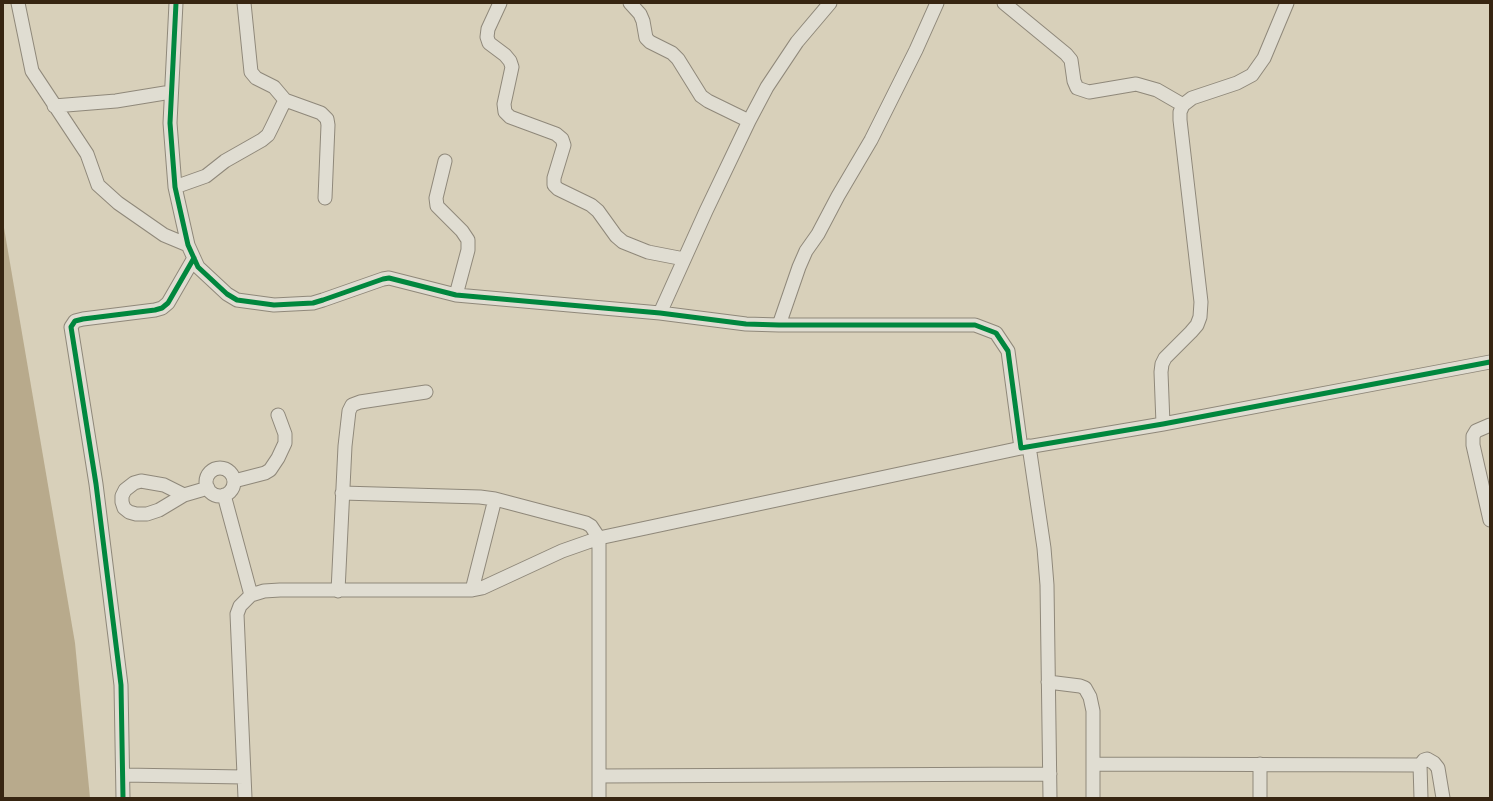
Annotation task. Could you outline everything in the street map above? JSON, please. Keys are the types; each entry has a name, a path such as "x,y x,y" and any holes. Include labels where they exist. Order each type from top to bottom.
{"street":[{"path":"18,3 30,66 54,106 87,154 98,185 118,203 164,235 188,245"},
{"path":"176,3 170,129 175,187 188,245 194,258 202,271 232,297 242,301 265,305 313,303 383,279 390,278 456,295 660,313 746,324 975,325 996,333 1008,351 1044,548 1047,585 1050,798"},
{"path":"244,3 251,72 256,78 274,87 285,100 321,113 327,119 325,198"},
{"path":"500,3 488,29 487,38 489,43 505,55 510,61 512,67 504,104 505,112 510,117 556,134 562,139 564,145 554,178 554,185 558,189 591,205 598,211 616,236 623,242 648,252 684,259"},
{"path":"630,3 640,14 646,38 650,42 672,53 678,59 701,96 708,101 749,121"},
{"path":"660,313 749,121 767,87 797,42 830,3"},
{"path":"779,325 806,251 818,234 838,196 871,140 916,50 937,3"},
{"path":"1004,3 1066,54 1071,60 1074,81 1077,88 1089,92 1136,84 1157,90 1183,105"},
{"path":"1163,424 1162,364 1165,358 1196,325 1200,316 1201,302 1180,112 1183,105 1192,98 1237,83 1252,75 1264,58 1287,3"},
{"path":"54,106 116,100 171,92"},
{"path":"175,187 206,176 230,158 262,140 268,135 285,100"},
{"path":"446,161 436,198 437,206 462,231 468,240 468,250 456,295"},
{"path":"123,798 121,685 96,484 71,328 75,322 83,319 162,308 168,303 194,258"},
{"path":"245,798 237,614 240,606 251,595 264,591 280,590 472,590 482,588 562,551 599,538 1025,447 1163,424 1490,362"},
{"path":"338,591 345,438 349,411 352,405 360,402 426,392"},
{"path":"234,481 265,473 270,470 282,451 285,438 278,415"},
{"path":"1490,425 1476,431 1473,436 1473,445 1490,520"},
{"path":"219,468 228,470 231,473 234,481 232,490 224,495 215,494 208,488 206,484 208,475 211,471 219,468"},
{"path":"184,496 208,488"},
{"path":"342,493 480,497 495,499 586,523 591,526 599,538 599,798"},
{"path":"224,495 251,595"},
{"path":"472,590 495,499"},
{"path":"1048,682 1080,686 1085,688 1090,697 1093,711 1093,798"},
{"path":"1421,798 1420,765 1427,759 1434,763 1438,768 1443,798"},
{"path":"1093,764 1420,765"},
{"path":"1260,764 1260,798"},
{"path":"599,776 1050,774"},
{"path":"122,775 244,777"}],"shaded area":[{"path":"3,222 75,643 90,798 3,798"}],"cycle path":[{"path":"176,3 170,123 175,187 188,245 198,267 227,294 237,300 274,305 313,303 389,278 456,295 660,313 746,324 975,325 996,333 1008,351 1021,448 1163,424 1490,362"},
{"path":"123,798 121,685 96,484 71,327 75,321 83,319 162,308 168,303 194,258"}]}
